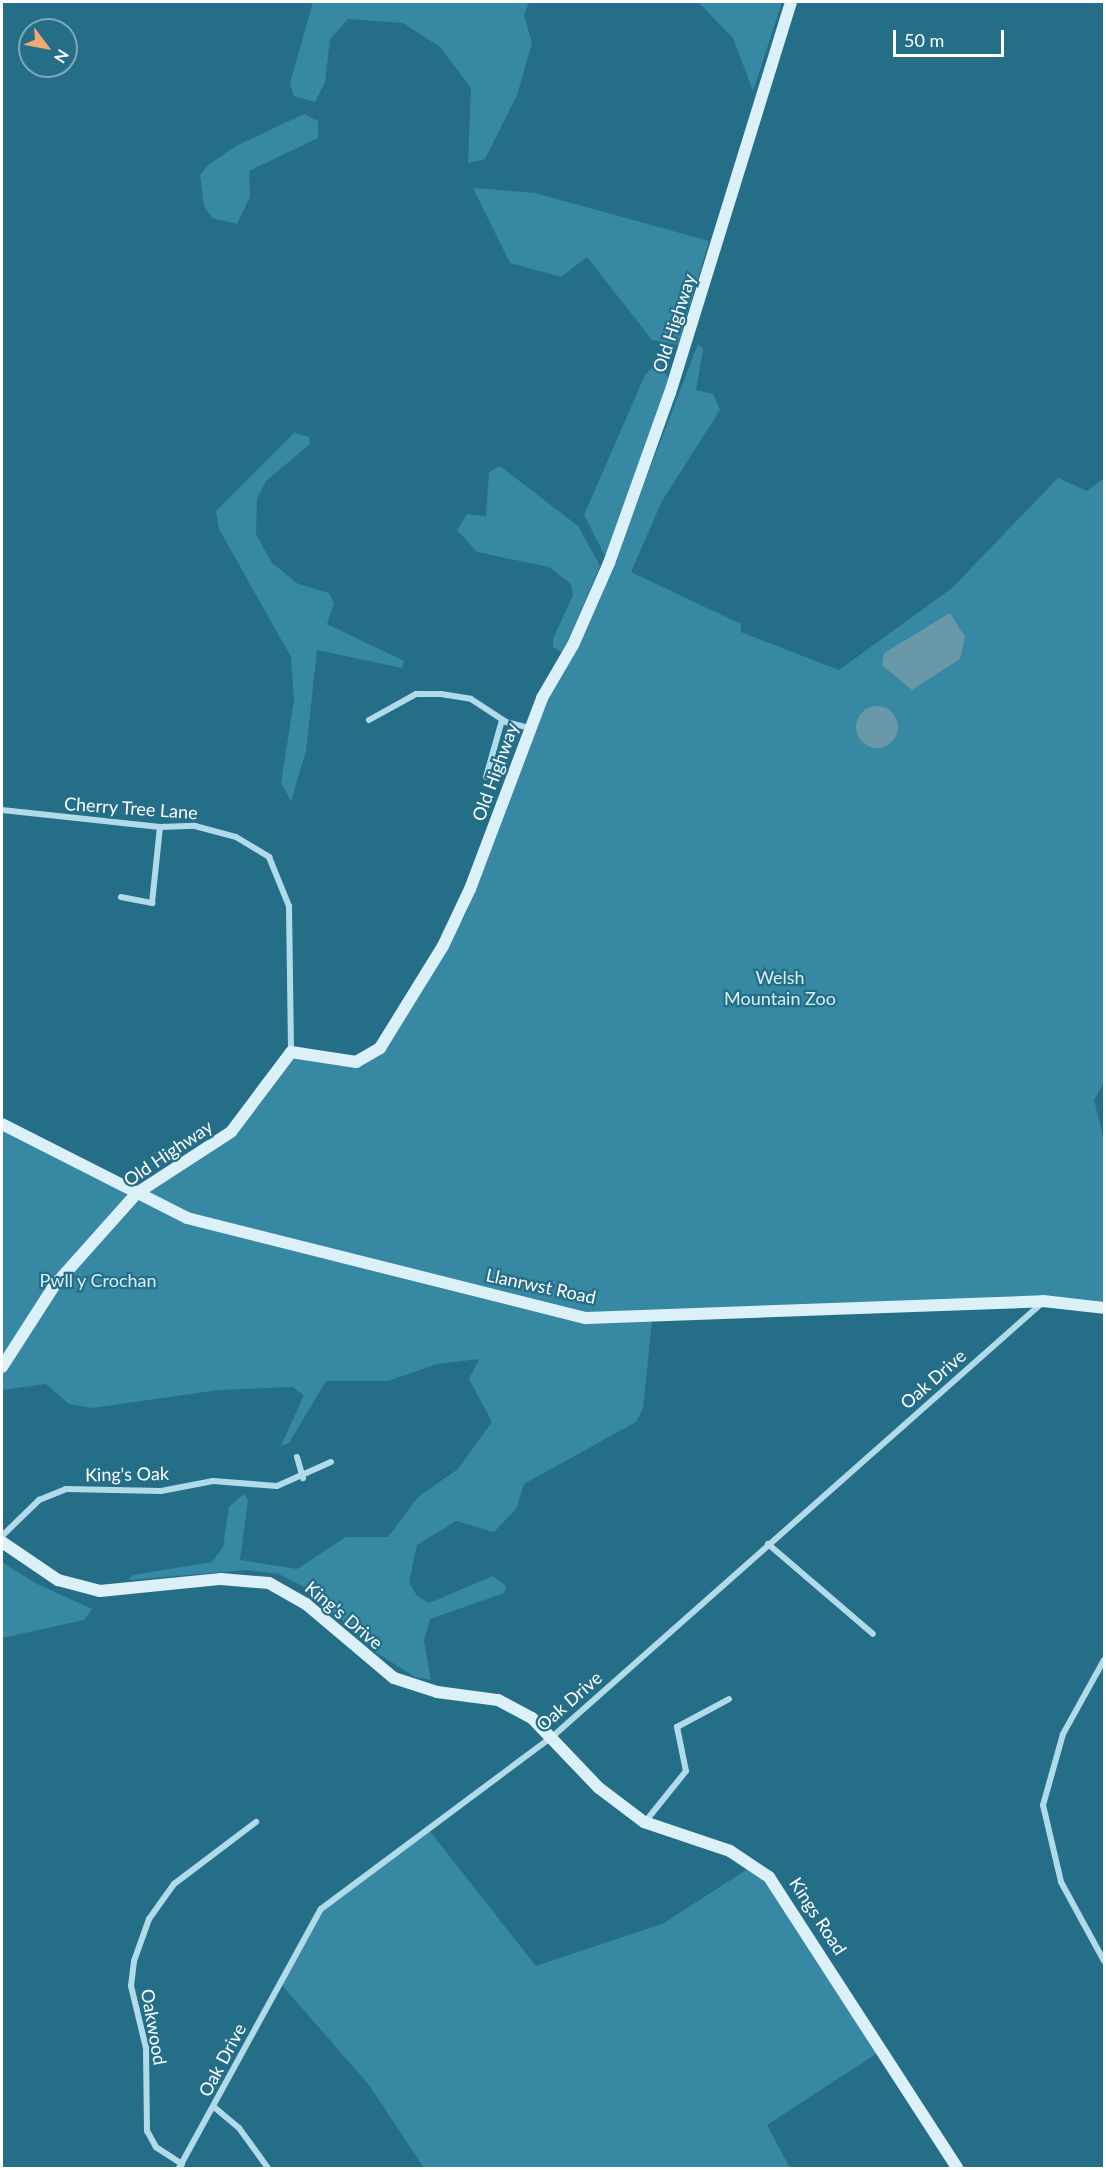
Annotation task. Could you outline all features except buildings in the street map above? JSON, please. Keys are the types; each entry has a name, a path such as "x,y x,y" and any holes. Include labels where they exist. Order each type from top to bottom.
{"street":[{"name":"Old Highway","path":"2,1367 54,1286 137,1193 231,1132 291,1052 356,1062 380,1048 471,890 531,728 596,596 670,393 791,2"},
{"path":"369,720 416,694 441,694 471,699 502,720 531,728"},
{"path":"486,777 502,720"},
{"name":"Cherry Tree Lane","path":"2,810 160,827 195,826 236,837 269,857 290,906 291,1052"},
{"path":"121,897 152,903 160,827"},
{"name":"Llanrwst Road","path":"2,1124 187,1218 586,1318 1043,1301 1104,1308"},
{"name":"Oak Drive","path":"180,2166 214,2108 321,1909 552,1737 1043,1301"},
{"path":"297,1457 303,1478"},
{"name":"King's Oak","path":"2,1536 39,1500 66,1490 161,1491 213,1481 265,1487 303,1478 331,1462"},
{"name":"King's Drive","path":"2,1542 58,1580 100,1591 221,1579 270,1583 306,1604 394,1678 437,1692 498,1700 552,1737"},
{"path":"768,1544 873,1634"},
{"path":"1104,1660 1063,1734 1043,1805 1061,1882 1104,1961"},
{"path":"644,1822 686,1771 677,1727 729,1699"},
{"name":"Kings Road","path":"552,1737 599,1788 644,1822 730,1851 769,1877 957,2169"},
{"name":"Oakwood","path":"180,2166 156,2147 147,2131 146,2048 131,1986 134,1961 149,1919 174,1884 256,1822"},
{"path":"214,2108 239,2128 268,2169"}],"green space":[{"path":"313,2 529,2 524,15 532,43 517,95 485,159 468,163 471,88 440,47 403,23 348,19 330,39 325,82 315,102 294,96 290,83"},
{"path":"698,2 782,2 753,91 733,38"},
{"path":"304,114 318,121 318,138 249,171 250,197 237,224 212,218 204,206 200,175 207,166 236,146"},
{"path":"473,188 535,193 709,241 678,345 652,340 587,257 561,277 510,263"},
{"name":"Welsh Mountain Zoo","path":"698,344 703,349 696,390 713,394 720,410 662,501 631,572 741,624 741,632 839,670 952,588 1058,478 1087,491 1104,478 1104,1082 1094,1100 1104,1140 1104,1308 1043,1301 652,1321 643,1408 636,1422 524,1484 516,1509 494,1532 456,1521 417,1545 409,1582 417,1596 429,1603 493,1576 506,1586 504,1593 430,1619 424,1641 431,1680 415,1677 377,1653 310,1590 279,1574 247,1570 129,1580 133,1575 212,1562 223,1547 229,1507 244,1494 248,1500 240,1560 297,1569 346,1537 388,1537 418,1497 458,1469 492,1422 469,1379 479,1359 437,1364 388,1381 326,1381 289,1443 281,1446 304,1395 292,1387 219,1390 92,1408 69,1404 46,1384 2,1390 2,1124 137,1193 231,1132 291,1052 356,1062 380,1047 465,916 544,701 598,604"},
{"path":"658,361 669,380 605,556 584,515 645,375"},
{"path":"294,433 309,437 310,444 266,481 257,499 256,534 271,562 298,584 329,593 334,603 327,624 404,661 402,668 317,650 306,751 291,801 281,783 294,700 291,657 219,529 216,511"},
{"path":"500,466 578,526 600,566 563,653 553,647 553,639 573,595 571,584 549,567 477,552 457,530 467,514 486,516 489,472"},
{"path":"2,1562 35,1583 92,1609 84,1620 2,1638"},
{"path":"428,1829 536,1966 662,1924 754,1865 882,2050 767,2125 790,2168 424,2168 369,2085 281,1984 321,1909"}],"shaded area":[{"path":"950,613 965,637 960,659 912,690 882,665 884,653"},
{"path":"877,706 892,712 898,727 892,742 877,748 862,742 856,727 862,712"}],"park label":[{"name":"Pwll y Crochan","path":"98,1280"}]}
